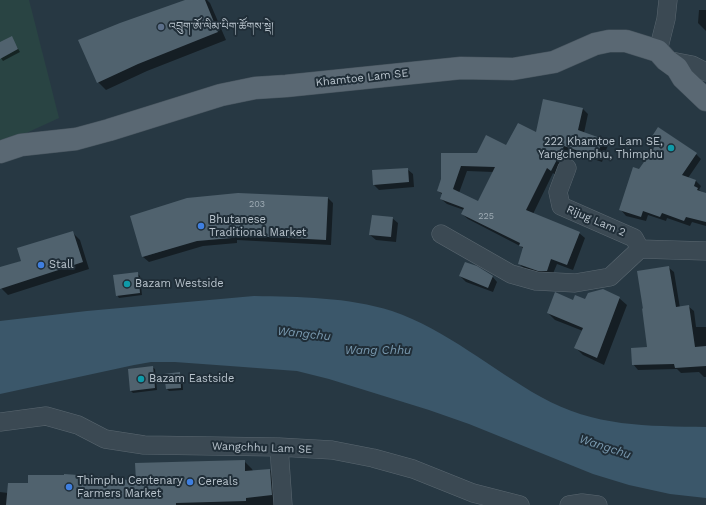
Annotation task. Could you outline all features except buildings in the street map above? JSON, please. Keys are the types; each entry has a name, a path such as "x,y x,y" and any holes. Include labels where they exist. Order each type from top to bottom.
{"main road":[{"name":"Khamtoe Lam SE","path":"0,152 21,145 76,139 221,95 255,88 461,68 512,69 554,62 595,44 609,41 626,41 662,55 678,68 683,78 706,100"}],"street":[{"path":"668,0 662,55 692,65 706,72"},
{"name":"Rijug Lam 2","path":"567,168 558,192 561,206 634,238 640,249"},
{"path":"441,234 511,274 536,281 575,283 610,277 640,249 706,251"},
{"name":"Wangchhu Lam SE","path":"0,422 46,416 78,425 105,439 144,444 279,447 332,450 372,458 413,469 473,493 520,505"},
{"path":"279,447 283,505"},
{"path":"569,505 582,503 598,505"}],"green space":[{"path":"0,0 29,0 59,118 0,145"}],"water":[{"name":"Wang Chhu","path":"254,296 306,297 341,300 375,306 412,319 450,339 522,386 561,407 581,414 621,423 706,427 706,498 670,494 629,485 593,474 469,424 429,410 329,379 297,371 175,362 151,362 0,394 0,321 87,311"}],"place":[{"name":"འབྲུག་ཨོ་ལིམ་པིག་ཚོགས་སྡེ།","path":"161,27"},
{"name":"222 Khamtoe Lam SE, Yangchenphu, Thimphu","path":"671,148"},
{"name":"Bhutanese Traditional Market","path":"201,226"},
{"name":"Stall","path":"41,265"},
{"name":"Bazam Westside","path":"127,284"},
{"name":"Bazam Eastside","path":"141,379"},
{"name":"Cereals","path":"190,482"},
{"name":"Thimphu Centenary Farmers Market","path":"69,487"}],"water label":[{"name":"Wangchu","path":"304,334"},
{"name":"Wangchu","path":"605,447"}]}
